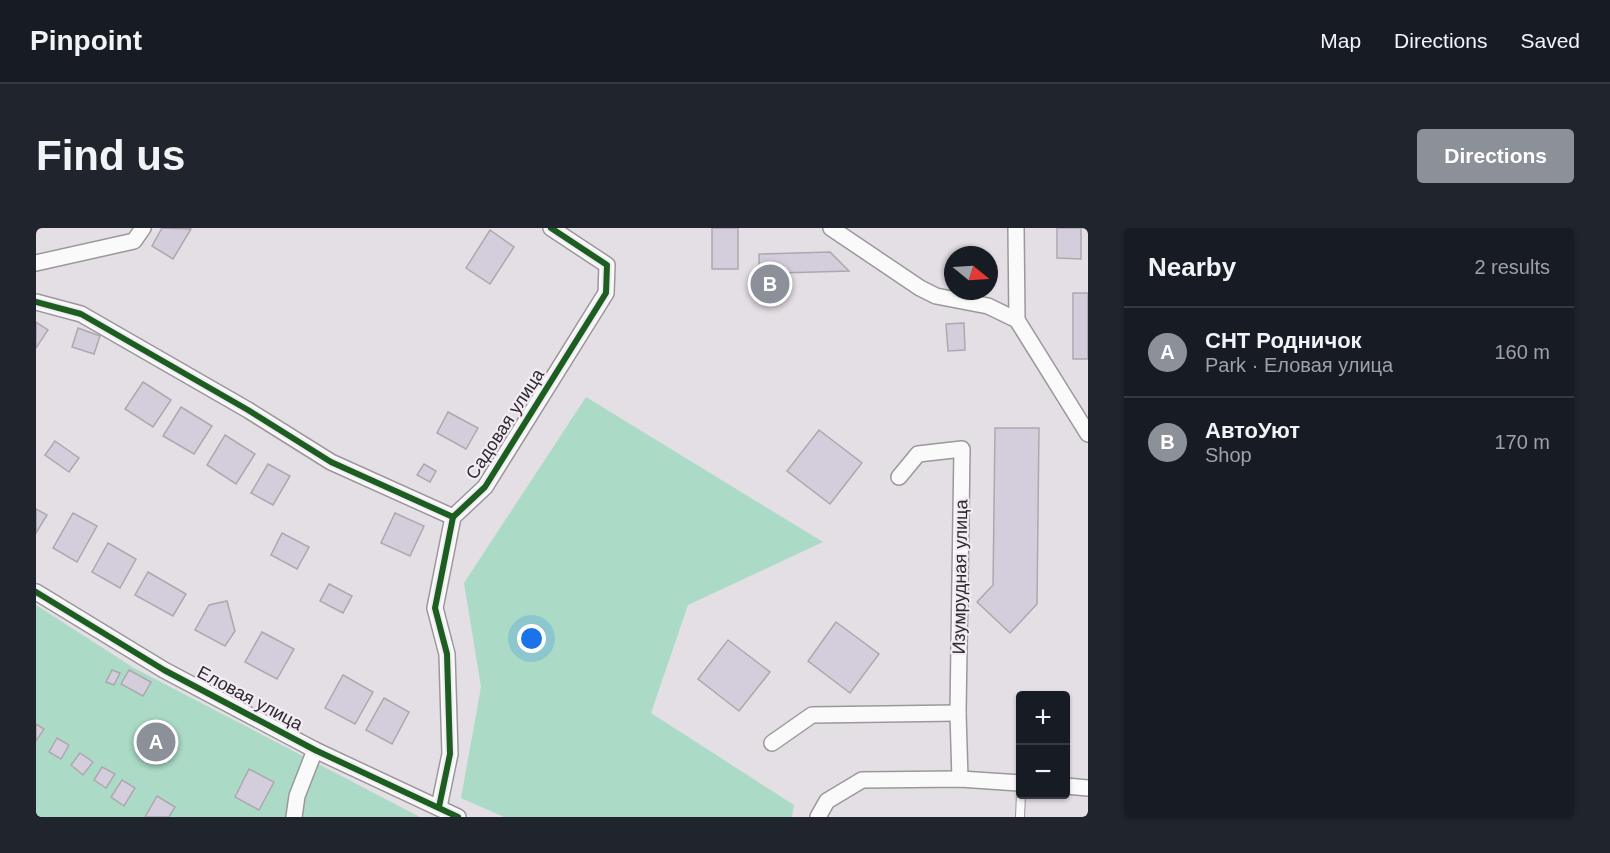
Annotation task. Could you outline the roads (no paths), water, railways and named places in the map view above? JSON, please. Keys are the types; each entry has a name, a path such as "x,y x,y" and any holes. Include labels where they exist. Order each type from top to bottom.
{"street":[{"path":"36,263 134,241 143,228"},
{"name":"Садовая улица","path":"453,517 485,487 606,293 606,265 551,228"},
{"path":"831,228 920,288 936,296 988,306 1017,320"},
{"path":"1016,228 1017,320 1088,434"},
{"path":"36,302 81,314 248,410 331,462 453,517 435,608 447,654 450,754 439,807"},
{"name":"Изумрудная улица","path":"899,477 918,454 962,449 958,713 960,779"},
{"name":"Еловая улица","path":"36,592 164,670 315,750 458,817"},
{"path":"772,743 812,715 958,713"},
{"path":"294,817 297,796 315,750"},
{"path":"818,817 827,801 862,780 960,779 1016,783"},
{"path":"1070,786 1088,788"}],"lane":[{"path":"1020,817 1021,799"}],"place":[{"name":"АвтоУют","path":"770,284"},
{"name":"СНТ Родничок","path":"156,742"}]}
